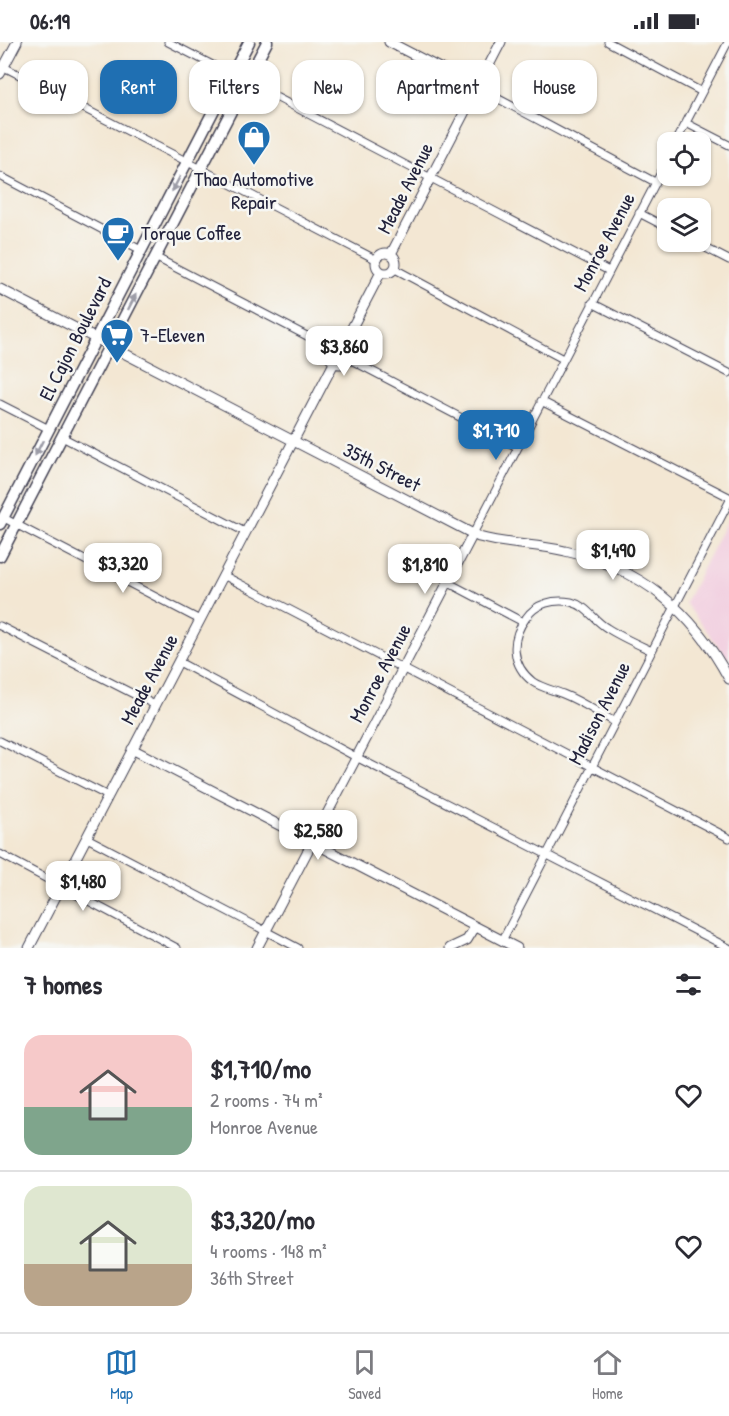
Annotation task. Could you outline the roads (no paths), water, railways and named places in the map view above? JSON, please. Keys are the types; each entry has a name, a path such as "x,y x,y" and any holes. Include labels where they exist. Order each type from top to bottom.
{"main road":[{"path":"2,70 17,42"},
{"name":"El Cajon Boulevard","path":"240,60 249,42"},
{"name":"El Cajon Boulevard","path":"258,60 267,42"},
{"path":"389,42 424,60"},
{"name":"Meade Avenue","path":"492,60 501,42"},
{"name":"El Cajon Boulevard","path":"1,519 212,114"},
{"name":"El Cajon Boulevard","path":"0,556 230,114"},
{"name":"Meade Avenue","path":"391,254 464,114"},
{"path":"381,254 391,254 396,260 394,269 389,273 381,272 376,266 376,260 381,254"},
{"path":"344,343 381,272"},
{"name":"35th Street","path":"0,289 473,534 505,543 564,550 591,558 638,579 675,605 713,648 729,679"},
{"path":"338,342 344,343 350,349 349,359 343,364 334,363 329,357 330,348 338,342"},
{"name":"Meade Avenue","path":"29,948 334,363"},
{"name":"Monroe Avenue","path":"257,948 473,534"},
{"path":"132,749 516,948"},
{"path":"450,948 468,940 475,927"}],"street":[{"path":"168,42 203,60"},
{"path":"608,42 702,92"},
{"path":"681,132 728,42"},
{"path":"2,70 376,260"},
{"path":"280,99 609,270"},
{"path":"500,100 655,182"},
{"path":"686,123 729,145"},
{"path":"0,176 141,250"},
{"name":"Monroe Avenue","path":"473,534 657,178"},
{"path":"639,213 657,222"},
{"path":"711,251 729,260"},
{"path":"155,257 330,348"},
{"path":"394,269 563,359"},
{"path":"592,303 729,374"},
{"path":"349,359 517,447"},
{"path":"541,401 729,497"},
{"path":"0,404 49,429"},
{"path":"62,437 245,532"},
{"name":"Madison Avenue","path":"502,940 729,502"},
{"path":"1,519 16,524 200,620"},
{"path":"223,575 401,670 729,838"},
{"path":"447,582 523,622"},
{"path":"615,722 563,694 534,682 522,671 514,647 517,632 528,615 543,604 558,600 574,603 591,612 607,628 651,651"},
{"path":"0,626 155,705"},
{"path":"179,662 356,757 729,948"},
{"path":"0,741 108,796"},
{"path":"87,838 298,948"},
{"path":"0,854 177,948"}],"place":[{"name":"Thao Automotive Repair","path":"254,166"},
{"name":"Torque Coffee","path":"118,262"},
{"name":"7-Eleven","path":"117,364"}]}
